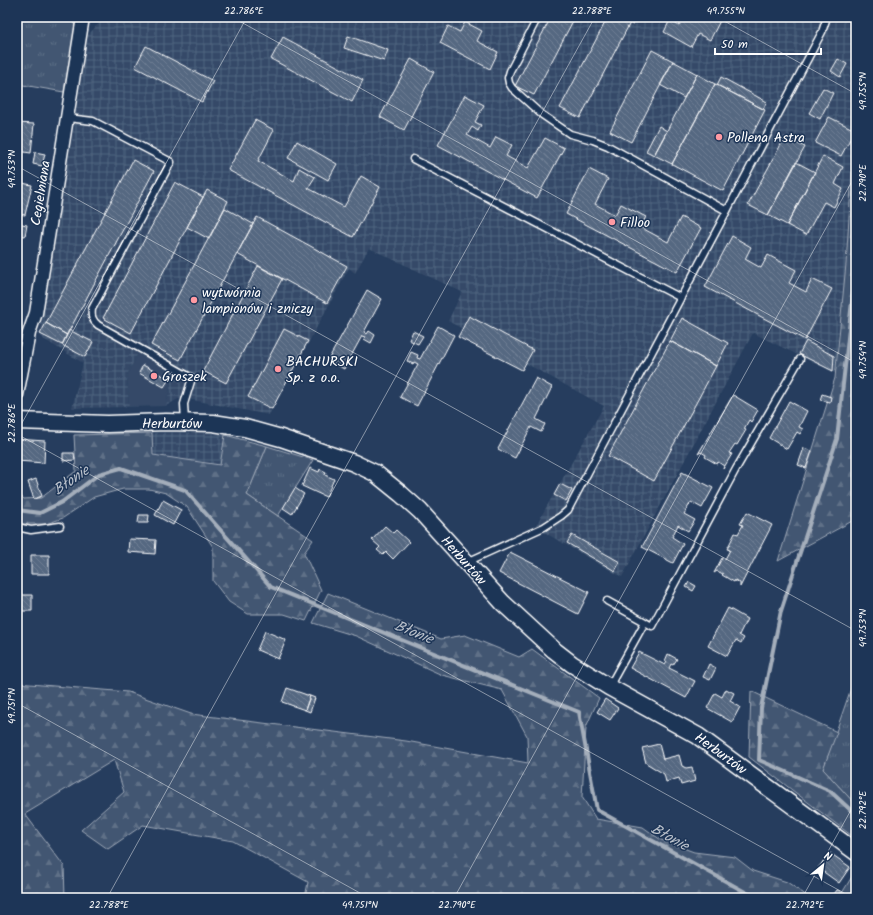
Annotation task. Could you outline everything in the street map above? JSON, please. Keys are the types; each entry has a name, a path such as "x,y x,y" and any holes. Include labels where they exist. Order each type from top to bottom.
{"street":[{"name":"Cegielniana","path":"17,395 29,333 36,313 83,17"},
{"name":"Herburtów","path":"17,421 108,424 185,422 213,423 245,428 281,438 354,463 375,474 396,489 420,511 503,603 540,638 572,664 698,736 856,852"}],"lane":[{"path":"538,17 508,78 509,83 516,92 540,114 570,134 594,140 608,146 727,211"},
{"path":"466,563 544,527 568,510 822,32 827,17"},
{"path":"68,118 93,121 171,162 92,309 91,315 93,320 98,325 192,378 184,404 185,422"},
{"path":"413,159 681,298"},
{"path":"608,601 652,626 736,470 800,359"},
{"path":"17,527 31,530 60,526"},
{"path":"609,686 645,622"}],"shaded area":[{"name":"Pollena Astra","path":"105,17 856,17 856,115 846,264 835,373 753,333 622,577 535,527 604,406 448,321 462,292 369,248 355,273 349,268 269,415 193,400 178,399 166,406 173,373 138,353 127,375 129,407 72,408 83,363 40,337 41,321 88,35"},
{"path":"138,353 173,373 166,406 129,407 127,375"},
{"path":"202,432 225,435 220,465 153,455 152,433"}],"green space":[{"path":"17,17 77,17 64,92 17,84"},
{"path":"856,112 856,519 778,561 835,378 846,264"},
{"path":"152,433 153,455 220,465 225,435 267,446 247,495 313,540 304,553 321,590 306,621 284,614 248,614 229,602 213,581 213,547 187,507 166,493 149,489 123,489 94,497 63,518 46,524 17,523 17,493 24,499 41,498 76,471 74,435"},
{"path":"267,446 313,460 278,516 247,495"},
{"path":"328,593 441,639 465,635 519,657 532,649 599,698 586,727 582,797 596,819 643,827 661,840 694,852 735,857 753,871 787,882 810,898 305,898 308,882 233,841 143,825 108,849 81,830 124,792 114,760 25,814 64,866 65,898 17,898 17,683 128,692 191,714 406,741 528,763 527,736 502,690 442,675 356,636 313,623"},
{"path":"856,674 856,805 823,769"},
{"path":"751,691 837,732 823,769 856,805 856,839 749,757"},
{"path":"856,870 856,898 839,898"}],"building":[{"path":"551,17 575,17 534,95 515,86"},
{"path":"608,17 619,17 630,23 580,118 560,108"},
{"path":"619,17 637,17 633,25"},
{"path":"684,17 722,17 710,40 698,34 691,47 664,32 670,20 679,26"},
{"path":"465,22 482,31 477,41 498,52 490,69 440,43 448,26 460,32"},
{"path":"348,36 388,50 384,61 344,48"},
{"path":"283,37 363,80 352,102 271,59"},
{"path":"146,46 213,81 202,102 135,67"},
{"path":"652,50 673,61 631,142 610,131"},
{"path":"411,59 434,72 404,130 380,117"},
{"path":"838,59 847,64 840,77 831,71"},
{"path":"673,61 697,74 684,98 660,85"},
{"path":"697,74 715,84 672,164 654,155"},
{"path":"721,77 767,102 763,109 717,85"},
{"name":"Pollena Astra","path":"715,84 765,110 723,191 672,164"},
{"path":"823,88 833,93 820,119 809,113"},
{"path":"465,95 484,105 475,122 481,125 478,131 472,127 467,135 490,148 496,137 512,145 506,156 528,168 545,138 564,148 537,198 438,145"},
{"path":"829,117 855,130 841,156 815,143"},
{"path":"255,120 274,130 258,161 294,181 299,168 315,177 308,188 344,207 361,176 380,187 353,237 228,170"},
{"path":"17,123 34,124 31,153 17,151"},
{"path":"659,126 667,131 654,155 646,151"},
{"path":"785,137 805,147 768,215 748,205"},
{"path":"297,141 337,164 328,180 288,158"},
{"path":"35,152 45,154 42,166 33,164"},
{"path":"823,156 843,167 835,184 843,189 834,207 824,202 806,235 787,225"},
{"path":"133,160 154,171 67,335 46,323"},
{"path":"796,162 815,172 787,225 768,215"},
{"name":"Filloo","path":"589,169 608,179 595,204 615,215 621,204 646,217 640,227 668,242 681,217 701,228 677,272 566,214"},
{"path":"17,182 32,185 25,215 17,214"},
{"path":"175,182 203,197 131,333 103,318"},
{"path":"207,190 228,201 209,239 187,227"},
{"name":"wytwórnia lampionów i zniczy","path":"225,208 253,224 180,360 151,345"},
{"path":"257,217 347,266 327,303 237,254"},
{"path":"17,223 27,225 25,236 17,235"},
{"path":"732,236 751,247 745,259 761,268 768,255 796,270 789,283 806,292 812,279 832,289 805,340 705,287"},
{"path":"258,266 282,279 226,383 203,371"},
{"path":"367,290 382,299 364,332 367,334 369,331 375,335 371,343 362,336 344,369 328,360"},
{"path":"469,316 533,350 522,370 458,337"},
{"path":"682,318 728,343 716,366 670,341"},
{"path":"46,323 67,335 62,345 40,334"},
{"path":"438,326 454,335 417,406 400,397 418,364 414,362 413,364 407,361 411,352 418,355 417,358 420,359"},
{"name":"BACHURSKI Sp. z o.o.","path":"284,329 308,341 272,409 248,397"},
{"path":"69,330 93,342 85,357 62,345"},
{"path":"413,331 423,336 418,344 409,340"},
{"path":"670,341 716,366 654,481 608,456"},
{"path":"806,341 834,356 833,371 799,354"},
{"name":"Groszek","path":"143,365 169,379 164,387 139,373"},
{"path":"536,378 552,387 536,419 545,424 541,432 531,427 515,458 498,449"},
{"path":"822,394 831,397 830,402 820,400"},
{"path":"733,395 758,410 751,422 749,420 744,429 746,430 737,445 735,444 729,453 732,454 723,469 724,466 718,462 717,464 705,457 706,455 701,452 698,454"},
{"path":"789,401 807,411 799,427 803,429 800,434 797,432 787,449 769,438"},
{"path":"17,439 45,441 44,463 17,461"},
{"path":"804,448 812,451 806,468 798,465"},
{"path":"63,453 74,453 75,460 63,461"},
{"path":"310,468 319,472 320,469 326,472 325,475 334,479 326,497 302,486"},
{"path":"682,472 713,488 702,508 691,502 684,514 695,520 688,531 678,525 672,537 683,544 673,563 642,547"},
{"path":"36,479 42,496 34,499 28,482"},
{"path":"560,484 572,490 566,501 554,495"},
{"path":"295,488 304,494 292,514 283,508"},
{"path":"163,500 181,510 173,525 155,515"},
{"path":"747,512 772,525 740,587 740,583 735,580 734,582 717,571 714,573 722,558 725,559 730,550 727,549 735,533 738,534 743,525 740,524"},
{"path":"139,515 149,515 148,523 138,523"},
{"path":"385,526 393,533 396,530 409,542 393,559 386,552 383,555 377,550 380,547 372,540"},
{"path":"572,535 620,562 615,571 567,543"},
{"path":"129,539 156,540 155,554 128,552"},
{"path":"510,552 589,592 578,614 499,573"},
{"path":"31,555 49,555 49,574 31,574"},
{"path":"689,582 696,586 693,591 686,587"},
{"path":"19,595 32,595 32,611 20,611"},
{"path":"728,608 747,619 739,635 744,638 741,643 736,640 727,656 708,646"},
{"path":"265,631 286,640 278,659 257,650"},
{"path":"639,652 665,665 668,654 677,659 669,668 695,681 686,698 630,668"},
{"path":"709,664 716,668 710,680 703,677"},
{"path":"287,688 310,696 305,710 282,702"},
{"path":"726,689 734,693 730,701 740,707 732,722 707,708 715,693 722,697"},
{"path":"310,696 315,698 310,712 305,710"},
{"path":"605,699 618,708 610,720 597,712"},
{"path":"659,744 663,759 679,755 682,766 686,768 692,767 695,781 681,785 679,778 666,782 664,774 646,763 642,748"},
{"path":"830,853 850,867 839,883 818,868"},
{"path":"837,890 843,893 840,898 833,898 832,897"}],"waterway":[{"path":"856,265 837,439 781,611 761,708 759,760 830,791 856,815"},
{"name":"Błonie","path":"17,510 40,513 62,502 99,474 121,468 185,490 271,587 579,712 597,810 756,898"}],"place":[{"name":"Pollena Astra","path":"719,137"},
{"name":"Filloo","path":"612,222"},
{"name":"wytwórnia lampionów i zniczy","path":"194,300"},
{"name":"BACHURSKI Sp. z o.o.","path":"278,369"},
{"name":"Groszek","path":"154,376"}]}
